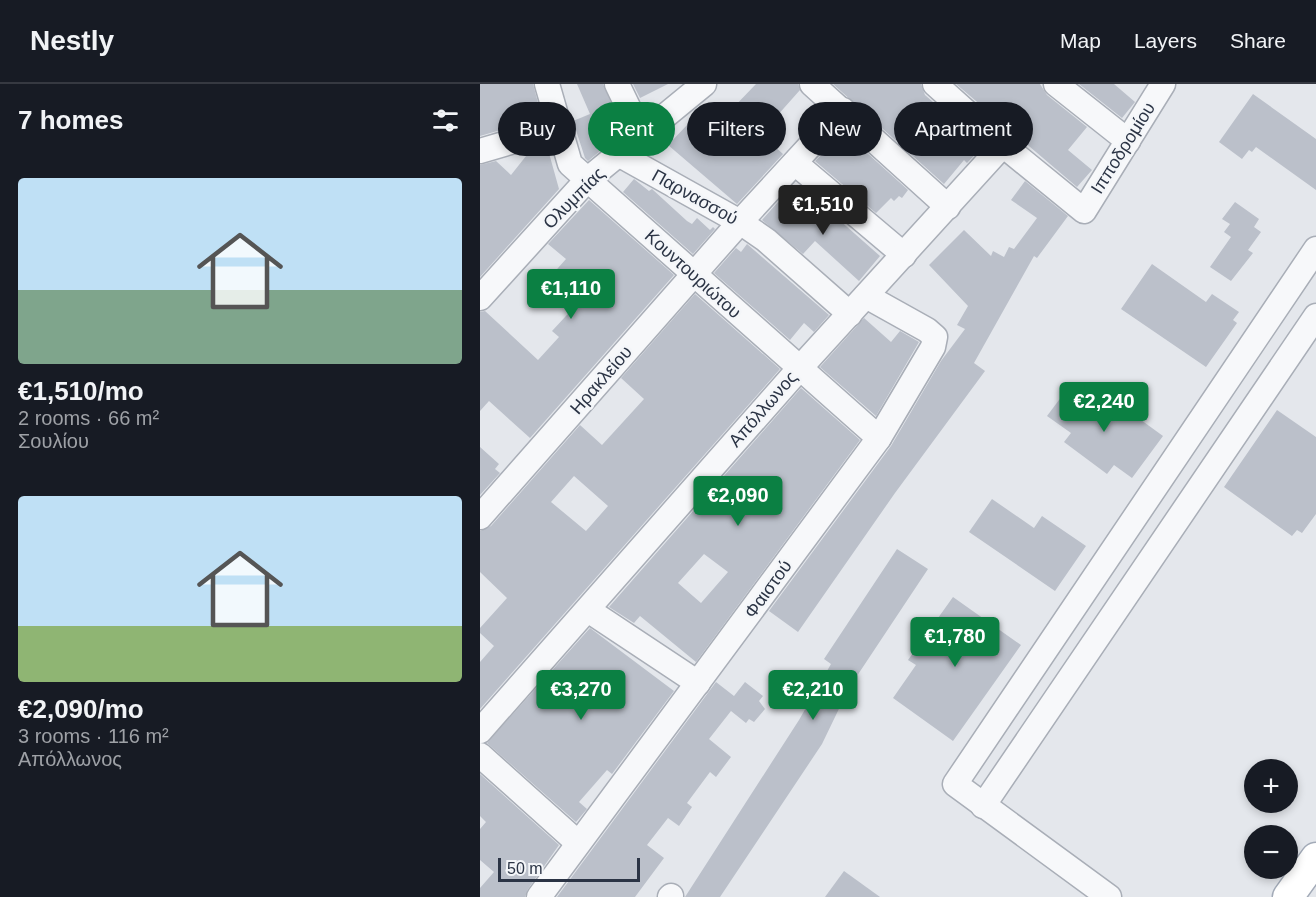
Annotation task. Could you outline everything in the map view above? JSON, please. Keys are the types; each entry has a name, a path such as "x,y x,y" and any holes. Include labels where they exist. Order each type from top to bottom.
{"main road":[{"path":"1288,897 1316,858"}],"street":[{"name":"Κουντουριώτου","path":"547,84 552,102"},
{"path":"617,84 626,102"},
{"name":"Ολυμπίας","path":"675,110 704,84"},
{"path":"812,84 833,102"},
{"path":"935,84 955,102"},
{"path":"1056,84 1128,141"},
{"name":"Ιπποδρομίου","path":"1015,156 1084,211 1163,84"},
{"path":"480,151 498,146"},
{"path":"882,146 948,207"},
{"name":"Κουντουριώτου","path":"567,156 570,164 587,180 879,438"},
{"name":"Ολυμπίας","path":"480,298 587,180 619,156"},
{"name":"Παρνασσού","path":"622,156 740,222 858,305"},
{"name":"Ηρακλείου","path":"480,518 740,222 801,156"},
{"name":"Απόλλωνος","path":"480,731 799,369 994,156"},
{"path":"795,163 904,255"},
{"path":"1109,897 956,784 1316,249"},
{"name":"Φαιστού","path":"539,897 879,438 933,347 935,337 858,305"},
{"path":"983,806 1316,316"},
{"path":"588,610 698,683"},
{"path":"480,755 578,843"}],"building":[{"path":"480,84 533,84 538,102 498,102 498,131 480,136"},
{"path":"577,84 603,84 611,102 588,102 588,109"},
{"path":"633,84 668,84 640,98"},
{"path":"756,84 798,84 800,90 786,106 786,102 739,102"},
{"path":"833,84 921,84 925,95 933,102 894,102 894,139 882,128 882,102 853,102"},
{"path":"956,84 1040,84 1047,95 1087,127 1068,150 1092,170 1077,187 1033,150 1033,102 977,102"},
{"path":"1079,84 1114,84 1135,102 1122,118"},
{"path":"1253,94 1316,139 1316,190 1256,147 1252,152 1249,150 1242,159 1219,142"},
{"path":"588,115 588,156 594,156 588,161 576,130 576,120"},
{"path":"687,125 687,156 781,156 737,204 675,151 675,138"},
{"path":"526,156 550,156 559,189 480,277 480,165 496,161 511,175"},
{"path":"820,156 870,156 908,190 902,198 899,196 894,201 891,198 876,213 815,161"},
{"path":"913,156 974,156 967,163 964,160 944,184"},
{"path":"634,179 649,191 652,189 687,221 692,224 697,218 710,230 713,227 715,229 693,254 623,192"},
{"path":"1025,181 1068,216 1037,258 1034,256 974,363 985,371 895,493 798,632 769,611 891,446 941,361 965,329 957,325 968,306 929,265 964,230 991,256 993,251 1004,257 1009,247 1014,249 1037,218 1011,200"},
{"path":"812,196 880,256 859,281 815,241 803,254 762,220 778,202 794,216"},
{"path":"589,200 674,275 530,438 489,401 480,411 480,312 485,311 538,360 559,337 552,331 578,303 550,277 566,259 548,244"},
{"path":"1235,202 1259,219 1254,227 1261,232 1248,250 1253,253 1231,281 1210,267 1231,237 1224,232 1230,224 1222,219"},
{"path":"747,244 829,315 814,332 804,323 790,340 714,273 736,248 741,252"},
{"path":"1152,264 1206,302 1212,294 1239,312 1233,320 1237,323 1206,367 1121,309"},
{"path":"695,294 780,369 480,709 480,662 494,646 480,633 480,628 507,598 480,572 480,531 491,526 580,425 602,445 644,399 621,378","holes":["574,476 608,506 586,531 551,502"]},
{"path":"864,318 891,342 900,331 919,342 876,416 820,367"},
{"path":"1071,384 1112,413 1119,404 1163,436 1132,478 1114,465 1107,474 1064,442 1071,433 1047,416"},
{"path":"801,388 860,440 696,662 640,616 634,623 609,607","holes":["704,554 728,572 701,603 678,583"]},
{"path":"1277,410 1316,437 1316,514 1302,533 1297,530 1292,536 1224,487"},
{"path":"480,447 499,464 495,469 500,473 480,495"},
{"path":"992,499 1034,528 1042,516 1086,546 1055,591 969,532"},
{"path":"897,549 928,569 849,688 822,744 720,897 685,897 799,720 831,664 824,659"},
{"path":"953,597 1021,645 953,741 893,698 916,665 908,660"},
{"path":"590,628 674,691 612,774 607,770 579,802 587,809 576,822 487,743"},
{"path":"716,682 734,696 745,682 763,696 759,701 765,709 754,722 749,719 746,723 731,711 709,739 731,757 716,777 710,772 687,803 692,807 679,826 668,818 647,845 664,858 635,897 557,897"},
{"path":"480,774 559,845 528,889 525,897 480,897 480,888 494,872 480,860 480,829 486,822 480,816"},
{"path":"844,871 880,897 825,897"}]}
